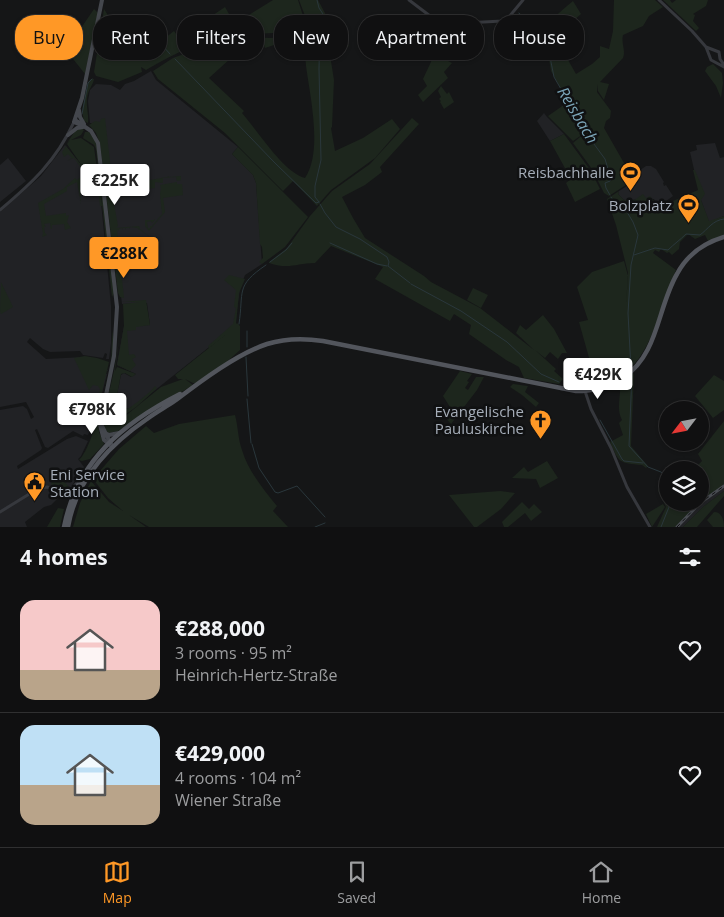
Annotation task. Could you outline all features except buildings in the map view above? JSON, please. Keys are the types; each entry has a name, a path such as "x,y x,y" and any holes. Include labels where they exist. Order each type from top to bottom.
{"main road":[{"path":"87,128 74,121 79,108 102,0"},
{"path":"79,108 81,119 97,141 99,150 117,307 113,365 100,420 101,433 110,444"},
{"path":"68,135 77,128 87,128"},
{"path":"64,527 75,496 119,433 153,410 258,348 280,341 309,339 585,391 611,385 632,371 648,350 669,291 680,269 697,250 716,239 724,237"},
{"path":"68,527 78,482 92,461 110,444 192,387"},
{"path":"100,420 110,444"},
{"path":"104,433 109,435 119,433"}],"street":[{"path":"409,0 438,22 447,24 502,21 508,18 523,0"},
{"path":"659,0 706,47 711,60 718,60 724,66"},
{"path":"706,47 720,54 718,60"},
{"path":"710,54 714,51"},
{"path":"0,210 42,172 55,156 74,121"},
{"path":"585,391 595,417 636,504 650,527"},
{"path":"59,491 67,491 78,482"},
{"path":"0,512 39,488 47,487 75,496"},
{"path":"67,491 75,496"}],"shaded area":[{"path":"273,0 298,0 303,15 274,15 274,33 264,33 264,15 249,15"},
{"path":"299,0 318,0 326,15 305,15"},
{"path":"614,0 655,0 663,7 649,16 643,26 623,35 623,58 600,82 609,84 604,100 598,91 598,84 597,92 611,111 610,118 606,121 604,128 632,177 632,181 609,196 604,193 592,169 573,143 586,132 573,141 548,116 568,102 551,71 549,60 568,60 576,74 600,57 600,46 609,49 613,31"},
{"path":"663,0 670,0 672,3 676,0 708,0 706,6 693,14 695,15 693,21 699,28 696,31"},
{"path":"573,1 580,15 557,15"},
{"path":"225,7 230,15 213,15"},
{"path":"94,9 98,13 98,15 93,15 93,36 85,74 74,60 83,60 83,25"},
{"path":"174,31 177,35 177,54 167,59 167,36"},
{"path":"274,37 274,45 265,48 264,38"},
{"path":"177,57 177,60 229,60 209,78 244,111 242,113 280,160 288,168 305,178 313,154 314,139 314,124 306,60 331,60 334,80 331,128 335,151 363,138 392,119 400,129 375,158 331,190 317,206 293,181 283,191 225,133 158,79 153,71"},
{"path":"96,60 164,60 146,70 141,67 142,72 118,82 96,76 94,72"},
{"path":"432,60 446,60 452,63 444,72 448,78 423,102 418,95 427,86 423,79"},
{"path":"713,64 722,73 721,98 716,86 705,71 707,67"},
{"path":"151,71 156,80 238,147 232,154 253,175 256,183 262,264 245,275 240,288 235,324 218,340 134,407 125,408 120,413 121,403 116,399 121,375 124,373 131,377 136,374 117,365 124,326 150,325 147,303 122,304 100,124 90,123 88,101 90,90 96,84 111,85 120,90 125,84"},
{"path":"94,79 87,98 88,123 84,121 82,110 88,82"},
{"path":"441,86 447,94 449,92 454,102 444,109 439,99 441,97 438,91"},
{"path":"544,113 564,134 550,141 537,121"},
{"path":"105,118 112,179 110,181 118,226 116,228 139,226 150,237 137,228 130,227 125,230 123,228 122,230 122,228 119,231 117,229 124,298 120,297 118,293 100,144 96,133 89,125 95,121 100,122 101,119"},
{"path":"412,118 419,124 380,167 382,172 365,185 342,197 353,218 365,238 431,282 480,308 534,350 516,333 520,325 526,330 543,315 554,329 567,353 562,353 558,359 550,352 545,358 535,350 556,369 554,371 563,379 559,384 524,378 519,367 469,334 471,325 454,314 450,321 375,279 383,267 331,246 315,263 288,266 269,263 287,248 310,216 332,191 370,164"},
{"path":"81,128 84,130 81,135 71,140 81,138 94,147 102,206 100,206 98,188 89,186 89,184 94,184 92,179 85,179 84,185 80,186 81,204 77,182 67,187 67,191 44,204 46,216 66,213 66,216 69,215 67,222 71,228 65,230 64,224 52,225 51,229 50,223 44,224 47,235 42,237 38,203 63,189 75,178 77,180 85,173 74,158 67,161 72,158 68,154 64,157 62,152 66,146 87,173 67,144 75,131"},
{"path":"85,132 89,132 97,143 114,293 112,297 96,149 94,145 83,138"},
{"path":"564,134 591,171 600,189 575,202 566,183 571,179 550,141"},
{"path":"715,143 720,158 724,157 724,216 709,222 701,200 690,152 697,150 696,145"},
{"path":"65,145 87,172 98,171 111,306 109,359 106,359 107,354 105,353 103,358 83,355 80,351 50,352 43,349 30,338 27,342 46,359 84,357 97,359 108,371 105,374 107,374 97,412 91,413 86,419 86,425 90,430 88,435 84,434 83,436 73,431 48,448 45,447 37,429 35,430 42,448 41,450 17,466 18,469 67,439 76,436 88,441 78,459 84,467 71,487 63,490 51,505 44,507 25,522 27,527 0,527 0,410 23,406 27,409 31,419 34,417 26,402 0,407 0,212 41,176"},
{"path":"238,147 308,217 285,247 262,264 259,262 263,258 260,244 256,183 253,175 232,154"},
{"path":"8,158 26,181 0,202 0,165"},
{"path":"646,166 656,169 664,182 664,186 666,185 673,196 662,204 660,201 657,205 654,199 624,200 618,194 619,191 632,183 633,175"},
{"path":"693,170 695,170 705,194 701,200 709,221 724,216 724,235 708,241 705,235 695,239 688,234 680,242 679,249 672,255 661,249 659,252 655,250 653,253 676,270 647,345 637,361 624,374 607,383 585,388 582,378 593,372 579,322 588,320 577,287 592,272 624,261 628,275 616,225 607,199 619,191 618,194 624,200 632,199 633,201 643,194 646,198 650,196 657,205 655,209 698,190"},
{"path":"181,176 181,180 177,181 176,177 163,178 163,183 155,182 155,188 145,189 143,184 139,182 167,177"},
{"path":"177,182 177,184 182,184 183,195 163,198 165,212 149,231 145,226 145,220 155,219 152,223 151,221 147,222 148,228 150,228 162,214 160,185"},
{"path":"229,275 245,279 239,293 236,324 240,326 240,350 221,367 196,383 185,379 193,385 118,431 108,433 104,427 103,417 124,417 161,387 183,379 178,379 175,375 209,348 208,346 233,324 236,308 234,307 236,290 224,280"},
{"path":"1,282 13,307 1,314 0,311"},
{"path":"473,288 488,295 481,308 467,300"},
{"path":"146,300 150,325 136,327 136,330 127,331 129,355 134,354 136,357 132,359 136,365 130,371 117,365 124,326 123,304 139,302 122,302"},
{"path":"113,331 113,354 110,367 111,362"},
{"path":"120,332 115,371 117,367 136,374 132,377 125,373 121,374 116,400 127,409 142,399 155,386 157,388 138,406 122,416 115,416 115,408 109,400 114,410 113,417 104,415 115,366"},
{"path":"85,356 109,362 99,405 97,405 100,389 98,386 93,385 89,390 74,358"},
{"path":"110,367 107,384 102,401"},
{"path":"460,371 472,374 465,388 468,390 476,377 484,377 477,390 451,424 444,416 450,407 443,396"},
{"path":"634,373 631,446 648,466 646,468 642,465 621,461 610,442 623,435 619,423 622,420 619,407 620,385 614,387"},
{"path":"714,375 724,381 724,410 713,418 709,413 709,401 699,401 695,396"},
{"path":"513,384 528,386 525,392 539,403 536,407 510,387"},
{"path":"102,401 98,421 99,432 104,444 90,459 79,460 89,442"},
{"path":"235,415 241,446 248,465 277,506 273,511 288,527 149,527 129,515 146,527 73,527 80,503 91,481 109,502 123,511 108,498 93,479 119,449 146,426 154,433 179,424"},
{"path":"724,421 724,485 709,496 709,461 702,461 698,454 700,451 709,451 709,440"},
{"path":"547,461 558,478 540,488 536,479 512,478 524,467 528,472"},
{"path":"67,471 60,480 63,480 70,488 59,489 51,484 52,481"},
{"path":"724,485 724,491 709,502 709,496"},
{"path":"500,491 515,493 501,509 477,527 474,527 449,495"},
{"path":"724,491 724,496 697,527 683,527 699,511 709,511 709,502"},
{"path":"522,502 529,509 534,504 542,512 531,521 525,513 508,527 504,527 502,522"},
{"path":"659,506 659,511 662,511 652,527 646,514"},
{"path":"58,508 64,509 60,527 47,527"},
{"path":"664,511 691,511 675,527 657,527"},
{"path":"690,511 699,511 683,527 675,527"},
{"path":"714,512 719,513 722,517 724,527 713,527 707,520"}],"waterway":[{"path":"317,0 323,14"},
{"name":"Reisbach","path":"519,13 528,27 534,43 549,52 554,77 605,159 611,179 605,183 610,195"},
{"path":"167,51 170,54"},
{"path":"175,59 274,162 316,203 319,202"},
{"path":"319,60 321,160 315,186 315,197 319,202"},
{"path":"82,114 88,83 92,79"},
{"path":"611,197 619,209 627,212 638,235 631,265 628,313 631,369"},
{"path":"320,204 336,227 360,239 387,257 388,266 410,283"},
{"path":"634,255 655,248 668,250 686,234 700,235 714,223 724,219"},
{"path":"270,262 292,243"},
{"path":"330,243 377,264 387,266"},
{"path":"239,324 245,284 249,278 266,265"},
{"path":"411,284 461,311 507,342 541,374 559,382"},
{"path":"247,331 247,347"},
{"path":"246,357 248,396"},
{"path":"632,373 629,446 648,467 659,471"},
{"path":"247,399 251,443"},
{"path":"600,420 622,459 624,461 643,463"},
{"path":"252,444 259,468 275,492 278,493 297,486 325,517"},
{"path":"661,527 667,511"},
{"path":"315,527 325,523"}],"railway":[{"path":"677,527 700,503 724,486"}],"place":[{"name":"Reisbachhalle","path":"630,191"},
{"name":"Bolzplatz","path":"688,224"},
{"name":"Evangelische Pauluskirche","path":"540,439"},
{"name":"Eni Service Station","path":"34,502"}]}
